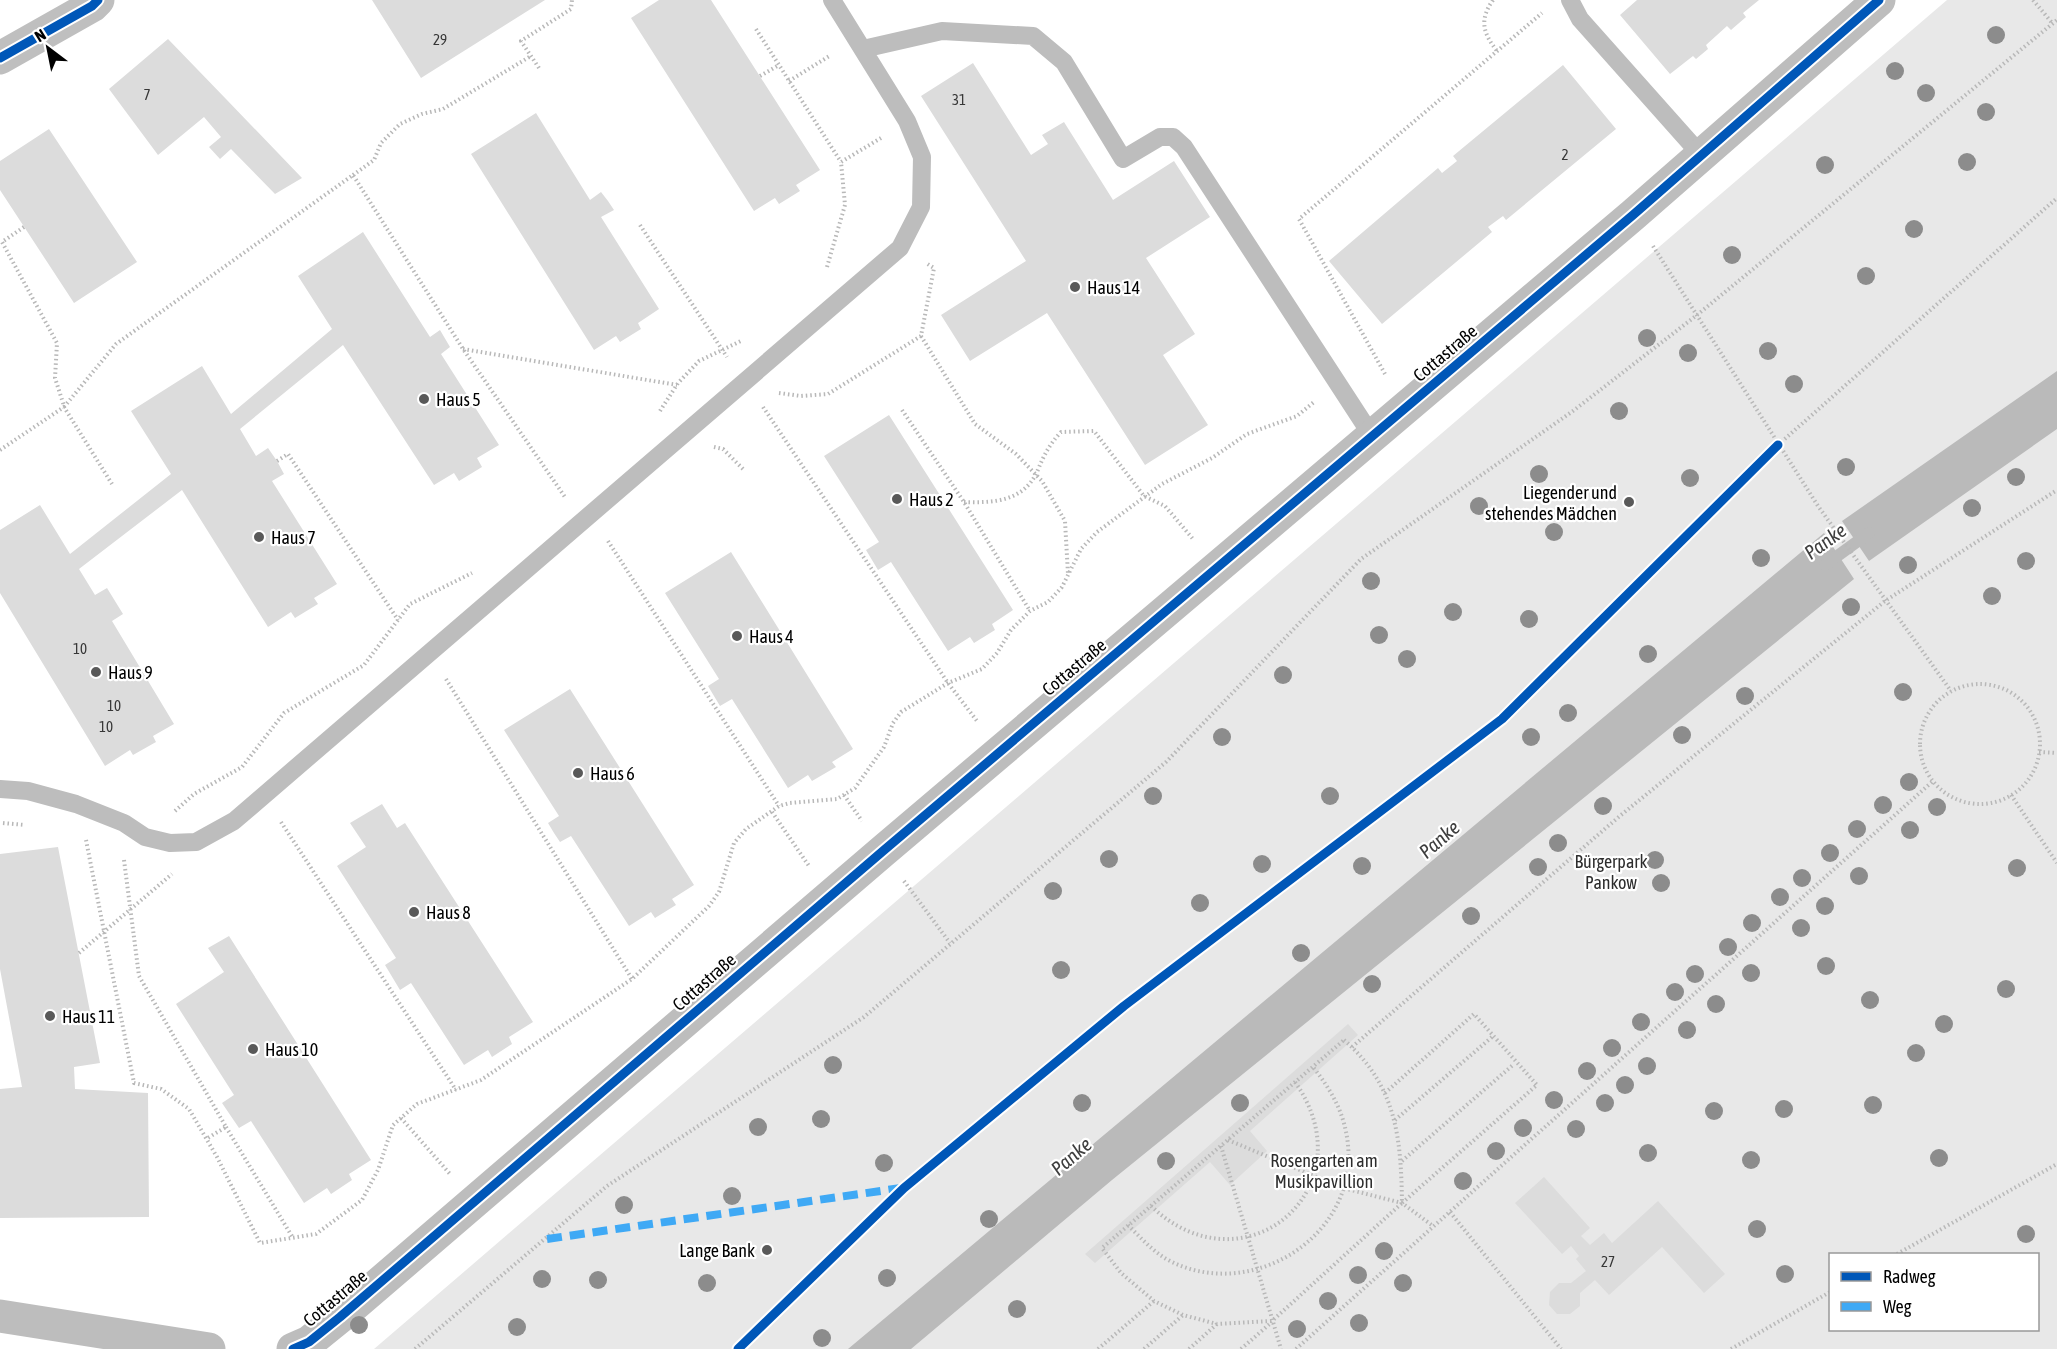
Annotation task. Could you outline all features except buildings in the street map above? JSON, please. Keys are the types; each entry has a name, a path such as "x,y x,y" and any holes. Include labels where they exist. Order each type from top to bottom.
{"main road":[{"path":"0,58 92,6 98,0"}],"street":[{"name":"Cottastraße","path":"292,1349 309,1342 340,1317 830,896 1633,215 1873,2"},
{"path":"0,1316 209,1349"}],"lane":[{"path":"0,789 28,791 76,804 124,823 145,837 170,843 196,842 234,822 900,248 921,207 922,157 907,122 832,0"},
{"path":"1570,0 1580,19 1701,155"},
{"path":"860,43 942,32 1033,36 1064,62 1123,159 1160,137 1173,137 1184,147 1372,436"}],"path":[{"path":"539,69 521,41 571,9 572,0"},
{"path":"1493,0 1486,9 1482,23 1487,38 1497,51"},
{"path":"416,1349 607,1186 864,1017 1166,762 1361,559 1573,411 1697,315 2055,22 2033,0"},
{"path":"1405,409 1299,219 1549,7"},
{"path":"756,29 841,162"},
{"path":"789,81 860,43"},
{"path":"0,450 64,407 116,344 374,160 381,143 400,124 422,114 444,110 531,56"},
{"path":"760,76 779,64"},
{"path":"353,175 463,349 587,518 779,806"},
{"path":"1778,445 2057,198"},
{"path":"1633,215 1818,506 1861,569 1951,691"},
{"path":"640,225 721,350 751,376 778,393 801,396 828,394 921,336"},
{"path":"24,227 2,242 57,343 55,378 64,407 112,484"},
{"path":"900,248 934,268 921,336 975,424 1016,454 1036,475 1065,521 1068,574"},
{"path":"463,349 677,385"},
{"path":"751,376 965,706"},
{"path":"84,829 134,1083 161,1089 189,1109 217,1157 260,1243 316,1234 362,1200 378,1170 393,1125 417,1104 481,1080 632,980 709,906 719,892 734,843 746,830 779,806 837,799 855,788 884,747 893,723 901,712 948,683 982,669 997,653 1011,630 1030,611 1048,602 1062,587 1082,549 1097,532 1144,496 1212,458 1247,434 1297,416 1336,381"},
{"path":"902,410 964,502 1030,611"},
{"path":"964,502 990,503 1013,498 1036,475 1047,447 1061,432 1094,431 1144,496 1165,506"},
{"path":"277,461 288,454 398,620"},
{"path":"1352,1047 1621,815 1885,601 2057,490"},
{"path":"430,653 632,980"},
{"path":"1984,684 2000,687 2015,695 2027,706 2036,720 2040,736 2039,752 2035,770 2025,784 2011,795 1998,801 1970,803 1956,799 1933,781 1922,758 1921,732 1927,716 1937,702 1951,691 1967,685 1984,684"},
{"path":"2039,752 2057,753"},
{"path":"1296,1349 1933,781"},
{"path":"264,795 456,1090"},
{"path":"2011,795 2057,863"},
{"path":"772,812 830,896"},
{"path":"3,824 37,826"},
{"path":"883,851 950,943"},
{"path":"79,953 174,873"},
{"path":"1241,1349 1537,1085 1515,1063 1474,1014 1385,1093"},
{"path":"1395,1120 1492,1037"},
{"path":"1272,1321 1217,1324 1184,1315 1154,1301 1121,1273 1102,1248 1344,1040 1370,1068 1385,1093 1395,1120 1401,1161 1402,1203"},
{"path":"1401,1161 1515,1063"},
{"path":"1128,1225 1147,1245 1171,1261 1208,1273 1233,1275 1257,1271 1280,1262 1300,1250 1325,1224 1343,1188 1348,1145 1340,1108 1328,1086 1313,1067"},
{"path":"1151,1206 1165,1220 1183,1231 1207,1238 1232,1240 1264,1232 1290,1213 1305,1195 1314,1176 1319,1148 1317,1124 1309,1101 1296,1082"},
{"path":"401,1118 474,1201"},
{"path":"226,1127 293,1238"},
{"path":"1228,1140 1343,1188 1402,1203 1433,1226"},
{"path":"1221,1146 1281,1349"},
{"path":"1899,1253 2057,1164"},
{"path":"1450,1212 1561,1349"},
{"path":"1731,1349 1829,1293"},
{"path":"1098,1349 1154,1301"},
{"path":"1144,1349 1184,1315"},
{"path":"1189,1349 1217,1324"}],"green space":[{"name":"Bürgerpark Pankow","path":"1947,0 2057,0 2057,1349 374,1349"}],"water":[{"path":"2057,371 2057,429 1869,561 1842,521"},
{"path":"1824,533 1854,579 1112,1180 911,1349 848,1349"}],"waterway":[{"name":"Panke","path":"1825,565 1869,533"}],"marked path":[{"path":"547,1239 901,1188"}],"cycle path":[{"path":"0,58 92,6 98,0"},
{"path":"293,1349 309,1342 340,1317 883,851 1633,215 1879,0"},
{"path":"738,1349 904,1188 1124,1006 1502,719 1778,445"}],"place":[{"name":"Haus 14","path":"1075,287"},
{"name":"Haus 5","path":"424,399"},
{"name":"Haus 2","path":"897,499"},
{"name":"Liegender und stehendes Mädchen","path":"1629,502"},
{"name":"Haus 7","path":"259,537"},
{"name":"Haus 4","path":"737,636"},
{"name":"Haus 9","path":"96,672"},
{"name":"Haus 6","path":"578,773"},
{"name":"Haus 8","path":"414,912"},
{"name":"Haus 11","path":"50,1016"},
{"name":"Haus 10","path":"253,1049"},
{"name":"Lange Bank","path":"767,1250"}],"park label":[{"name":"Rosengarten am Musikpavillion","path":"1324,1170"}]}
